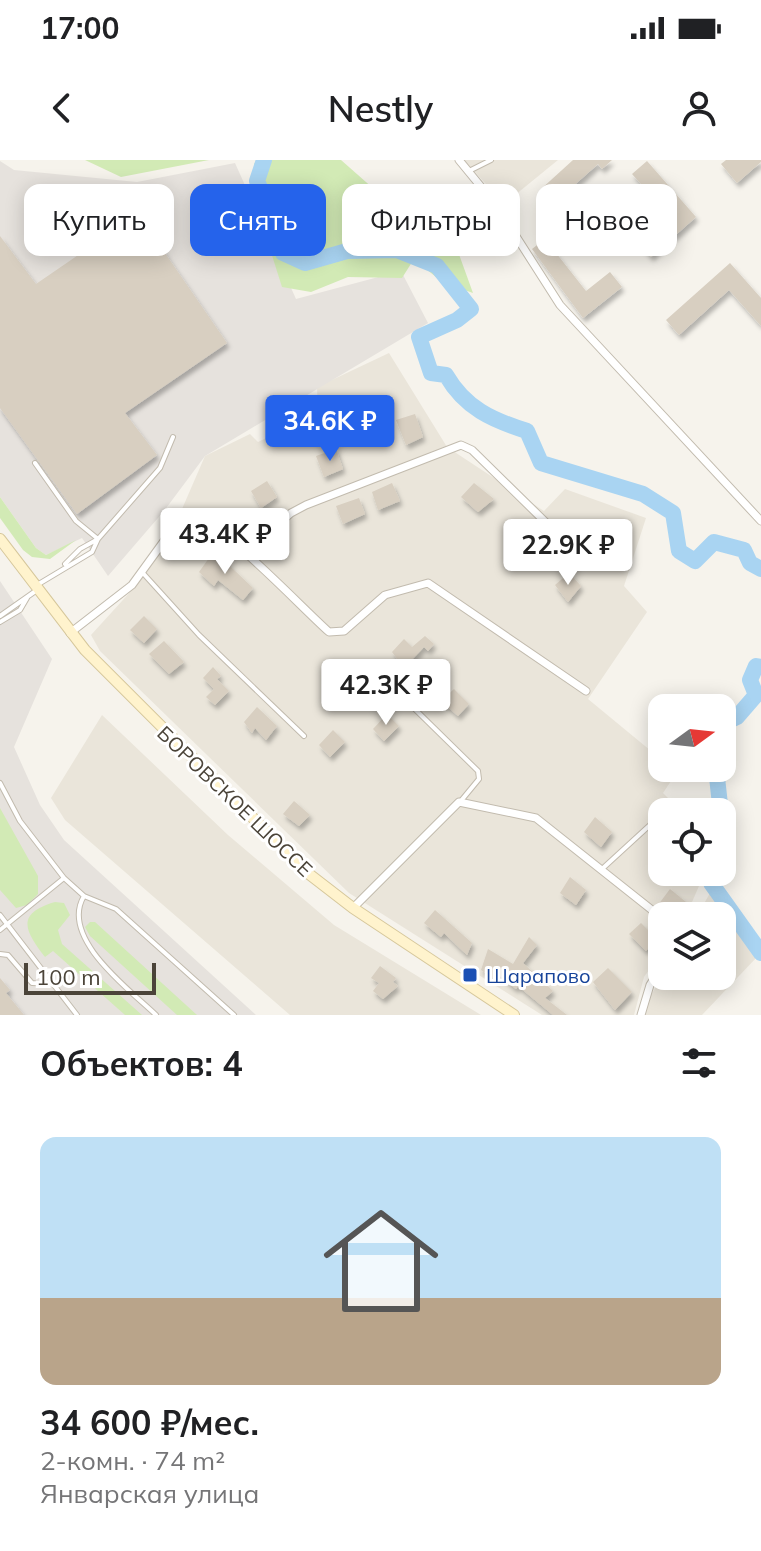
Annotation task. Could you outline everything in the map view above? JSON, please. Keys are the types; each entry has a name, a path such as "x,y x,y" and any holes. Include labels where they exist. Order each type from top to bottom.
{"main road":[{"name":"БОРОВСКОЕ ШОССЕ","path":"0,539 70,633 244,813 309,874 353,908 514,1015"}],"street":[{"path":"459,160 496,205 560,305 761,521"},
{"path":"245,554 291,513 306,505 461,445 472,450 578,554"},
{"path":"70,633 132,585 180,519 197,518 245,554 334,633 344,631 375,600 419,582 428,583 586,691"},
{"path":"353,908 460,802 536,818 648,907"},
{"path":"641,1015 648,990"}],"lane":[{"path":"469,171 487,161"},
{"path":"64,566 92,552 98,539 160,468 173,437"},
{"path":"35,463 76,521 98,539"},
{"path":"0,619 20,610 37,588 80,549 98,539"},
{"path":"142,572 199,635 304,736"},
{"path":"376,671 478,771 479,779 460,802"},
{"path":"0,783 20,821 64,878 84,896 116,909 234,1015"},
{"path":"601,870 648,827"},
{"path":"0,930 64,878"},
{"path":"84,896 79,912 87,945 156,1015"},
{"path":"0,915 77,1015"},
{"path":"0,954 8,955 32,983 56,984"}],"shaded area":[{"path":"464,160 558,160 520,191 520,184 486,184"},
{"path":"0,161 14,170 137,182 235,163 244,184 190,184 190,256 277,256 296,299 401,271 428,323 205,456 164,511 108,576 82,538 46,555 36,548 0,497"},
{"path":"389,353 447,447 544,511 565,489 646,518 624,586 647,612 588,699 648,748 648,782 670,782 663,793 668,798 648,798 648,886 699,886 692,902 648,902 648,971 634,1015 542,1015 349,893 100,651 91,635 132,590 158,543 182,509 205,456 250,434 258,442 318,413 317,387"},
{"path":"0,581 52,659 14,747 40,805 64,840 256,1015 0,1015"},
{"path":"102,715 228,835 334,925 481,1015 290,1015 65,820 51,798"},
{"path":"710,893 717,902 705,902"},
{"path":"736,928 757,957 736,979"},
{"path":"654,990 726,990 702,1015 643,1015 642,1011"}],"green space":[{"path":"85,160 209,160 121,177"},
{"path":"257,160 341,160 368,184 342,184 342,256 460,256 473,293 442,282 414,259 402,278 348,277 311,292 282,287 272,256 326,256 326,184 257,184 254,164"},
{"path":"0,497 36,548 46,555 76,540 50,559 32,557 23,550 0,518"},
{"path":"0,808 38,876 38,894 27,905 16,908 0,890"},
{"path":"55,902 64,903 70,915 58,930 62,944 142,1015 125,1015 53,951 45,957 29,932 29,918 33,912"},
{"path":"95,922 197,1015 177,1015 90,936 85,927"}],"building":[{"path":"573,160 612,160 602,169 598,164 576,184 547,184"},
{"path":"726,160 761,162 737,183 721,164"},
{"path":"647,161 667,184 641,184 632,174"},
{"path":"677,195 696,217 677,234"},
{"path":"0,236 36,284 77,256 167,256 227,343 125,413 157,455 77,514 0,408"},
{"path":"537,256 558,256 586,291 610,272 622,287 583,318"},
{"path":"730,263 761,298 761,326 729,290 679,335 666,320"},
{"path":"415,414 423,437 406,445 396,420"},
{"path":"336,449 343,469 324,477 316,456"},
{"path":"267,481 277,497 261,508 251,491"},
{"path":"392,483 400,501 378,510 372,492"},
{"path":"474,483 494,499 478,512 461,497"},
{"path":"359,498 365,514 343,524 336,506"},
{"path":"214,551 253,588 243,600 218,580 214,586 199,572"},
{"path":"569,573 581,586 568,602 555,585"},
{"path":"144,616 157,629 144,643 130,630"},
{"path":"425,636 434,644 428,651 424,647 404,668 392,652 404,639 412,647"},
{"path":"164,641 184,662 169,674 149,654"},
{"path":"331,663 350,682 340,692 322,675"},
{"path":"213,667 221,676 217,679 229,691 215,705 206,697 214,689 203,678"},
{"path":"454,689 469,704 458,716 441,701"},
{"path":"257,707 277,726 266,740 255,728 252,733 244,722"},
{"path":"387,714 399,726 384,741 373,729"},
{"path":"333,730 345,742 330,757 319,745"},
{"path":"294,801 310,815 299,826 283,814"},
{"path":"595,817 612,832 601,847 584,832"},
{"path":"570,877 586,890 576,905 560,893"},
{"path":"670,889 686,902 660,902"},
{"path":"435,910 472,943 467,955 444,933 441,937 424,923"},
{"path":"641,923 648,930 648,949 646,951 629,934"},
{"path":"529,937 537,945 523,963 553,991 545,998 567,1015 553,1015 518,986 516,989 499,975 496,980 481,970 488,949 513,964"},
{"path":"380,966 396,978 393,982 398,986 383,999 373,991 379,983 371,978"},
{"path":"608,968 632,992 615,1010 593,982"},
{"path":"0,978 10,990 6,993 24,1015 0,1015"}],"waterway":[{"path":"264,160 257,181 281,235 283,253 305,263 347,251 397,250 437,266 471,309 457,320 419,337 431,373 446,375 462,396 480,411 527,431 541,463 643,494 673,513 679,551 695,561 714,542 744,550 750,563 761,569"},
{"path":"736,717 756,695 750,680 756,666 761,667"},
{"path":"718,782 719,798"},
{"path":"713,886 761,953"}],"place":[{"name":"Шарапово","path":"470,975"}]}
